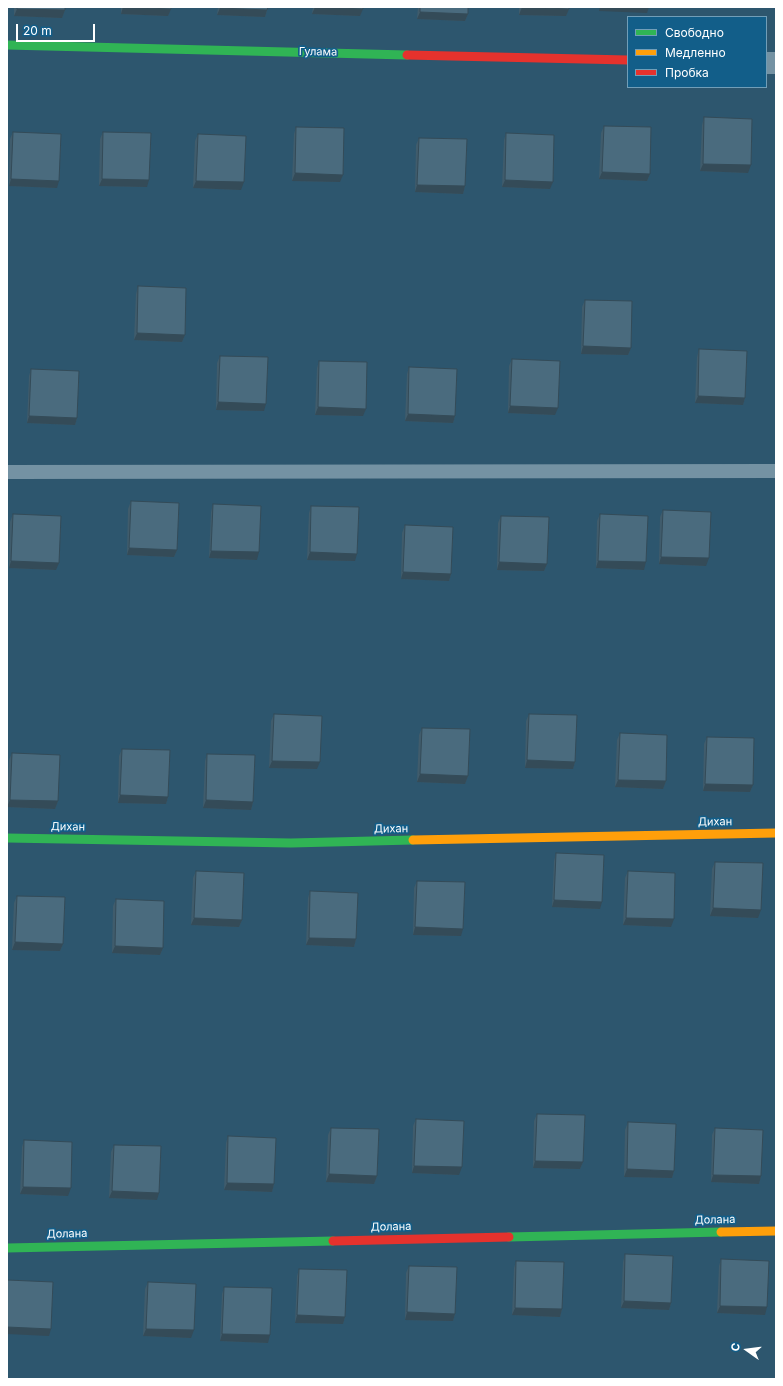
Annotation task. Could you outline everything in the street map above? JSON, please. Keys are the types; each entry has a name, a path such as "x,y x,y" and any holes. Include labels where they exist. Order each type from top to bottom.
{"street":[{"name":"Гулама","path":"7,45 627,60"},
{"name":"Дихан","path":"7,838 291,844 776,833"},
{"name":"Долана","path":"7,1248 776,1231"}],"lane":[{"path":"7,472 776,471"}],"building":[{"path":"17,7 65,7 65,10 17,9"},
{"path":"124,7 171,7 171,9"},
{"path":"220,7 268,7 267,10"},
{"path":"316,7 363,7 363,9"},
{"path":"420,7 468,7 468,14 420,12"},
{"path":"522,7 569,7 569,9"},
{"path":"704,117 752,119 751,165 703,164"},
{"path":"604,126 651,127 650,174 602,172"},
{"path":"296,127 344,128 343,175 295,173"},
{"path":"13,132 61,134 59,181 11,179"},
{"path":"103,132 151,133 149,180 102,179"},
{"path":"506,133 554,135 553,182 505,180"},
{"path":"198,134 246,136 244,182 196,181"},
{"path":"419,138 467,139 465,186 417,185"},
{"path":"138,286 186,288 185,335 137,333"},
{"path":"585,300 632,301 631,348 583,346"},
{"path":"699,349 747,351 745,398 698,396"},
{"path":"220,356 268,357 266,404 218,402"},
{"path":"512,359 560,361 558,408 510,406"},
{"path":"319,361 367,362 366,409 318,407"},
{"path":"409,367 457,369 455,416 408,414"},
{"path":"31,369 79,371 77,418 29,416"},
{"path":"131,501 179,503 177,550 129,548"},
{"path":"213,504 261,506 259,552 211,551"},
{"path":"311,506 359,507 357,554 310,552"},
{"path":"663,510 711,512 709,558 661,557"},
{"path":"13,514 61,516 59,563 11,561"},
{"path":"600,514 648,516 646,562 598,561"},
{"path":"501,516 549,517 547,564 499,562"},
{"path":"405,525 453,527 451,574 403,572"},
{"path":"274,714 322,716 320,762 272,761"},
{"path":"529,714 577,715 575,762 527,760"},
{"path":"422,728 470,729 468,776 420,774"},
{"path":"620,733 667,735 666,781 618,780"},
{"path":"707,737 754,738 753,785 705,784"},
{"path":"122,749 170,750 168,797 120,795"},
{"path":"12,753 60,755 58,801 10,800"},
{"path":"207,754 255,755 253,802 206,800"},
{"path":"556,853 604,855 602,902 554,900"},
{"path":"715,862 763,863 761,910 713,908"},
{"path":"196,871 244,873 242,920 194,918"},
{"path":"628,871 675,873 674,919 626,918"},
{"path":"417,881 465,882 463,929 415,927"},
{"path":"310,891 358,893 356,939 309,938"},
{"path":"17,896 65,897 63,944 15,942"},
{"path":"116,899 164,901 163,948 115,946"},
{"path":"537,1114 585,1115 583,1162 535,1161"},
{"path":"416,1119 464,1121 462,1167 414,1166"},
{"path":"628,1122 676,1124 674,1171 627,1169"},
{"path":"331,1128 379,1129 377,1176 329,1174"},
{"path":"715,1128 763,1130 761,1176 713,1175"},
{"path":"228,1136 276,1138 274,1184 227,1183"},
{"path":"24,1140 72,1142 71,1188 23,1187"},
{"path":"114,1145 161,1146 159,1193 112,1191"},
{"path":"625,1254 673,1256 671,1303 624,1301"},
{"path":"721,1259 769,1261 767,1307 720,1306"},
{"path":"516,1261 564,1262 562,1309 515,1308"},
{"path":"409,1266 457,1267 455,1314 407,1312"},
{"path":"299,1269 347,1270 345,1317 297,1315"},
{"path":"7,1280 53,1282 51,1329 7,1327"},
{"path":"148,1282 196,1284 194,1330 146,1329"},
{"path":"224,1287 272,1288 270,1335 222,1334"}],"traffic: fast":[{"path":"7,45 407,55"},
{"path":"7,838 291,843 413,840"},
{"path":"509,1237 721,1232"},
{"path":"7,1248 333,1241"}],"traffic: slow":[{"path":"413,840 776,833"},
{"path":"721,1232 776,1231"}],"traffic: jam":[{"path":"407,55 627,60"},
{"path":"333,1241 509,1237"}]}
